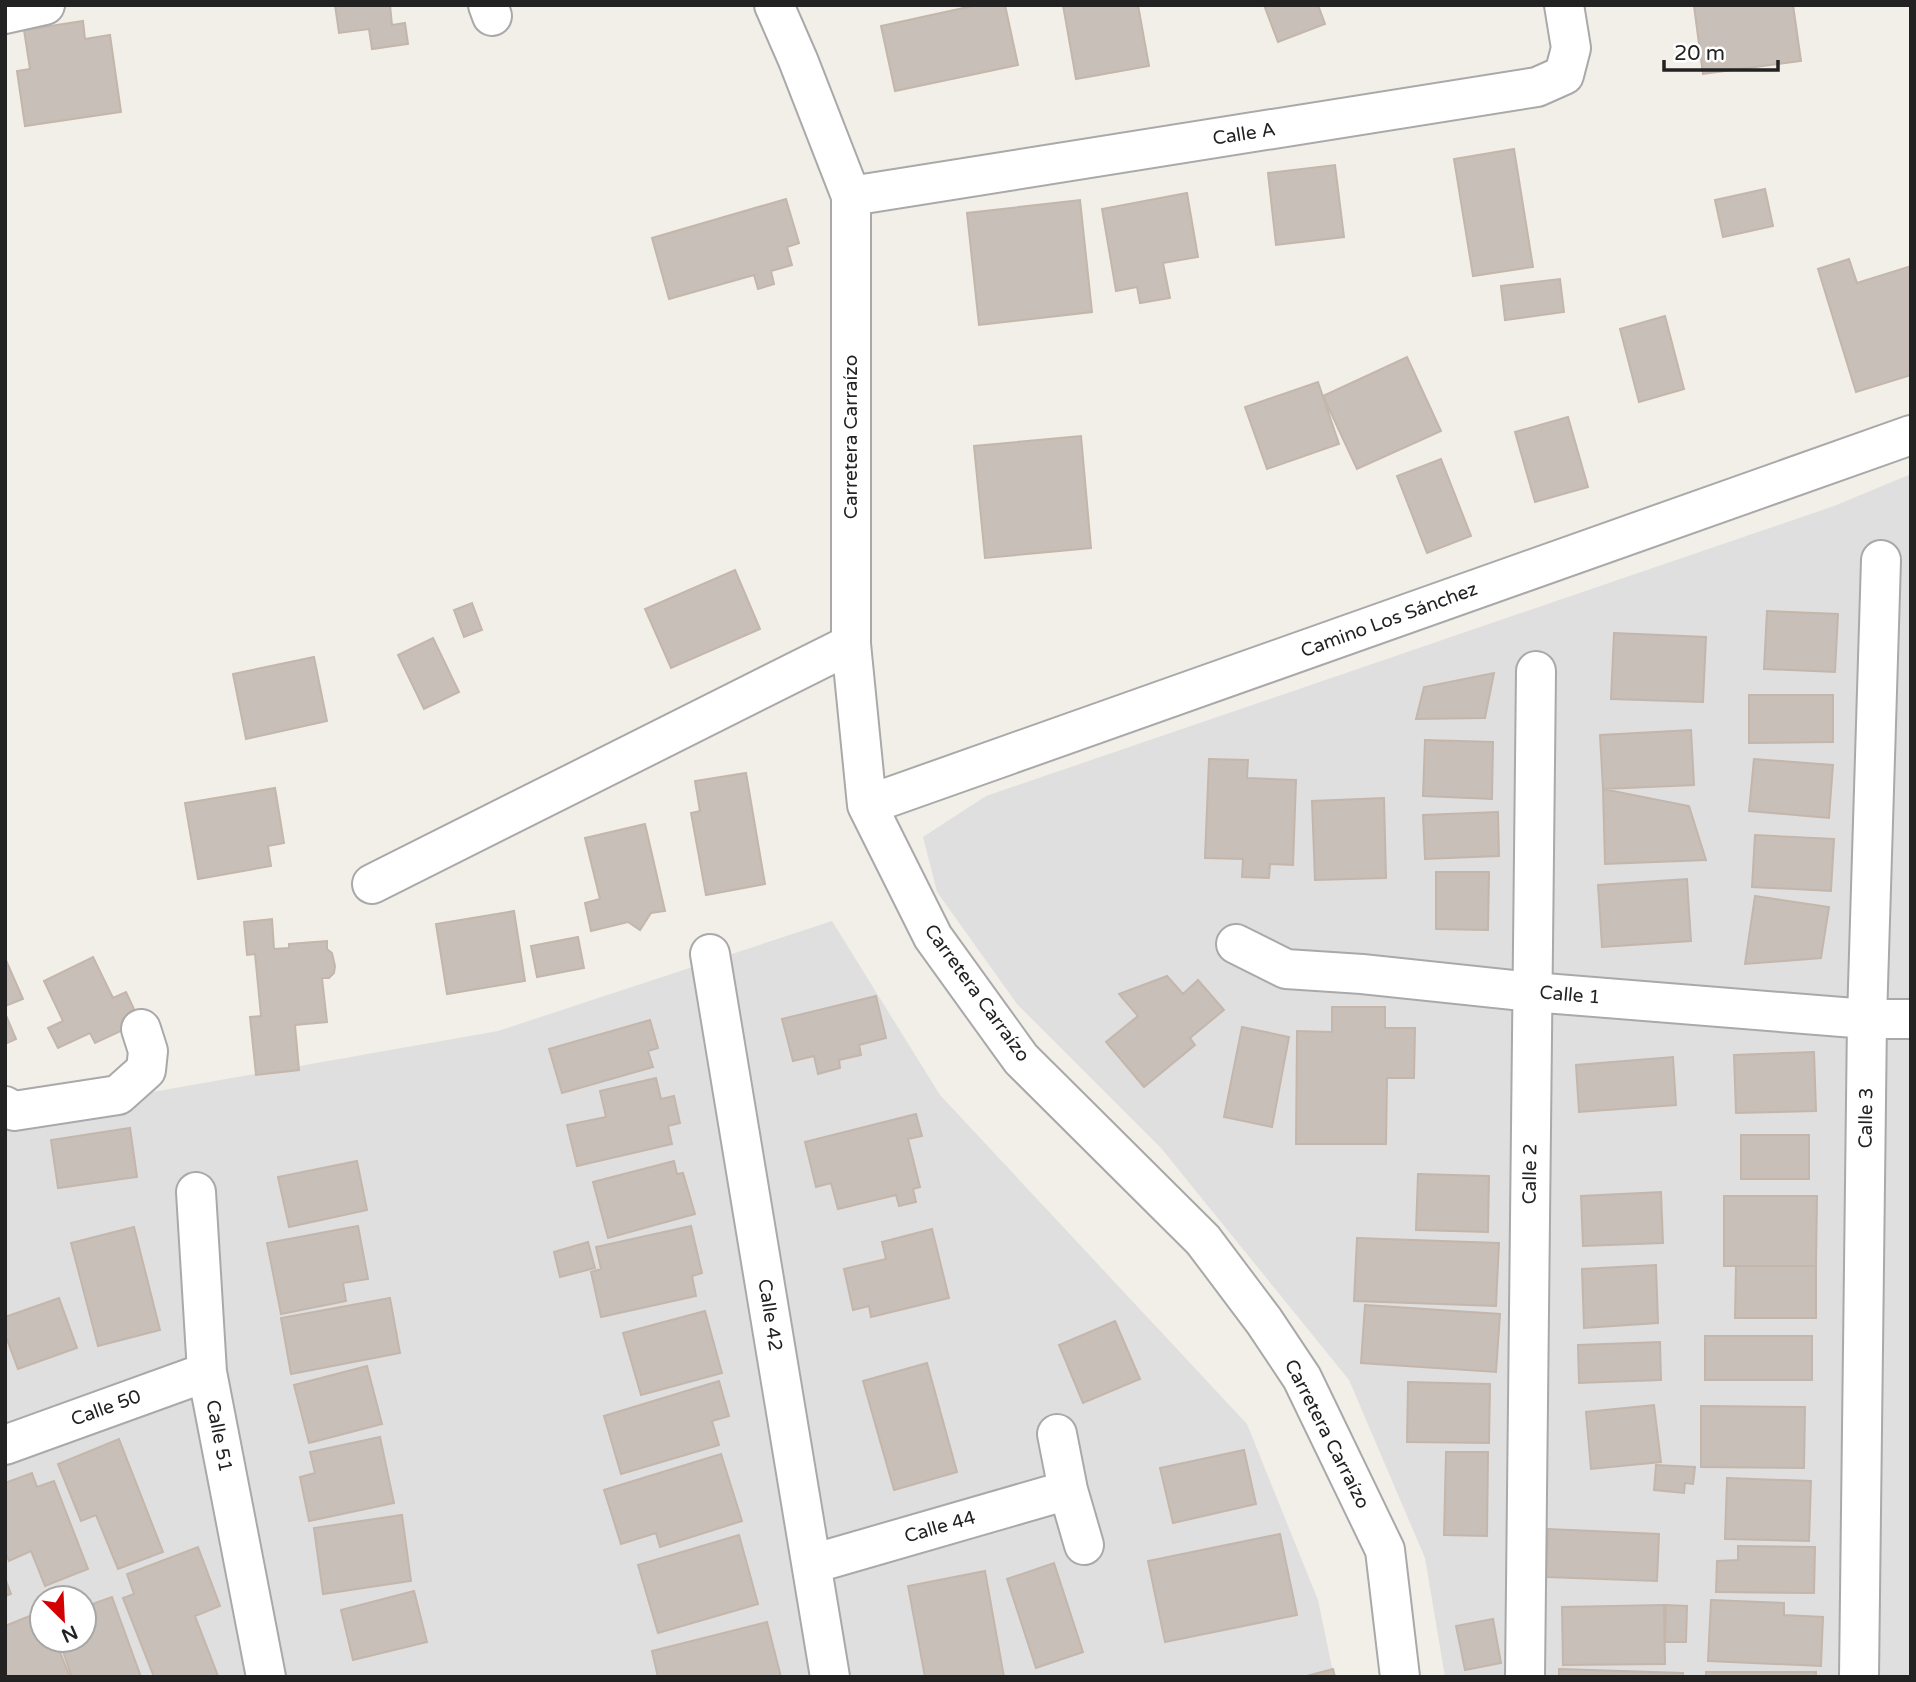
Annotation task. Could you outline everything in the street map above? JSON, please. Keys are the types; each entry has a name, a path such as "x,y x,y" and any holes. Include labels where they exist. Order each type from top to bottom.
{"street":[{"path":"5,14 45,5"},
{"name":"Carretera Carraízo","path":"774,5 799,60 851,196 851,644 867,806 933,937 1021,1059 1203,1240 1264,1321 1302,1378 1385,1550 1400,1677"},
{"name":"Calle A","path":"851,196 1537,87 1564,75 1571,48 1564,5"},
{"name":"Camino Los Sánchez","path":"867,806 1911,435"},
{"name":"Calle 3","path":"1859,1677 1867,1019 1881,560"},
{"path":"372,884 851,644"},
{"name":"Calle 2","path":"1525,1677 1536,671"},
{"name":"Calle 1","path":"1236,944 1286,969 1867,1019 1911,1019"},
{"name":"Calle 42","path":"710,954 830,1677"},
{"path":"5,1106 14,1111 118,1095 146,1070 148,1051 141,1029"},
{"name":"Calle 51","path":"197,1192 207,1372 266,1677"},
{"name":"Calle 50","path":"5,1445 207,1372"},
{"path":"1057,1434 1068,1490 1084,1545"},
{"name":"Calle 44","path":"812,1563 1068,1490"}],"shaded area":[{"path":"1911,474 1911,1677 1445,1677 1425,1558 1349,1380 1161,1148 1017,1004 937,892 923,837 986,796 1834,506"},
{"path":"832,921 940,1095 1247,1424 1318,1600 1334,1677 5,1677 5,1118 498,1031"}],"building":[{"path":"335,5 390,5 392,25 405,23 408,44 372,49 369,29 339,33"},
{"path":"977,5 1005,5 1018,65 895,91 881,26"},
{"path":"1063,5 1138,5 1149,66 1076,79"},
{"path":"1264,5 1318,5 1325,24 1278,42"},
{"path":"1793,5 1801,61 1703,74 1694,6"},
{"path":"83,21 85,39 110,35 121,112 25,126 17,71 30,69 24,30"},
{"path":"1514,149 1533,267 1473,276 1454,159"},
{"path":"1335,165 1344,237 1276,245 1268,173"},
{"path":"1765,189 1773,226 1723,237 1715,200"},
{"path":"1187,193 1198,257 1163,263 1170,298 1140,303 1137,287 1116,291 1102,209"},
{"path":"786,199 799,243 787,247 792,265 771,271 774,284 758,289 754,275 669,299 652,238"},
{"path":"1080,200 1092,312 979,325 967,213"},
{"path":"1849,259 1857,283 1911,266 1911,375 1856,392 1818,269"},
{"path":"1560,279 1564,312 1505,320 1501,286"},
{"path":"1665,316 1684,389 1639,402 1620,329"},
{"path":"1407,357 1441,431 1357,469 1323,396"},
{"path":"1318,382 1339,444 1267,469 1245,407"},
{"path":"1568,417 1588,487 1535,502 1515,432"},
{"path":"1081,436 1091,548 985,558 974,446"},
{"path":"1441,459 1471,536 1427,553 1397,476"},
{"path":"735,570 760,629 671,668 645,609"},
{"path":"472,603 482,630 464,637 454,610"},
{"path":"1767,611 1838,614 1835,672 1764,669"},
{"path":"1614,633 1706,637 1703,702 1611,699"},
{"path":"433,638 459,692 424,709 398,655"},
{"path":"314,657 327,721 246,739 233,674"},
{"path":"1494,673 1485,718 1416,719 1424,687"},
{"path":"1749,695 1833,695 1833,742 1749,743"},
{"path":"1691,730 1694,785 1603,789 1600,735"},
{"path":"1425,740 1493,742 1492,799 1423,796"},
{"path":"1209,759 1248,760 1247,778 1296,780 1293,865 1270,864 1269,878 1242,877 1243,859 1205,858"},
{"path":"1754,759 1833,765 1829,818 1749,811"},
{"path":"746,773 765,884 706,895 691,813 700,811 695,781"},
{"path":"275,788 284,843 268,846 271,866 198,879 185,803"},
{"path":"1603,789 1689,806 1706,860 1605,864"},
{"path":"1384,798 1386,878 1315,880 1312,801"},
{"path":"1498,812 1499,856 1425,859 1423,815"},
{"path":"645,824 665,911 651,913 640,930 628,922 591,931 585,903 600,899 585,838"},
{"path":"1755,835 1834,839 1831,891 1752,887"},
{"path":"1436,872 1489,872 1488,930 1436,929"},
{"path":"1687,879 1691,941 1602,947 1598,885"},
{"path":"1755,896 1829,907 1821,958 1745,964"},
{"path":"514,911 525,981 447,994 436,924"},
{"path":"272,919 274,949 289,948 289,944 327,941 327,949 332,953 335,966 334,973 329,978 322,978 327,1022 295,1025 299,1070 256,1075 250,1017 261,1016 255,954 247,955 244,922"},
{"path":"578,937 584,968 537,977 531,946"},
{"path":"93,957 113,998 126,992 140,1022 95,1043 90,1033 58,1048 48,1028 63,1021 44,981"},
{"path":"5,958 23,999 5,1006"},
{"path":"1167,976 1183,994 1198,980 1224,1010 1190,1038 1195,1045 1144,1087 1106,1042 1138,1016 1119,994"},
{"path":"876,996 886,1038 859,1045 861,1055 839,1060 840,1068 818,1074 814,1056 793,1061 782,1019"},
{"path":"1332,1007 1385,1007 1385,1028 1415,1028 1414,1078 1387,1078 1386,1144 1296,1144 1297,1031 1332,1032"},
{"path":"5,1013 16,1039 5,1044"},
{"path":"650,1020 658,1048 648,1051 653,1067 562,1093 549,1049"},
{"path":"1242,1027 1289,1037 1272,1127 1224,1117"},
{"path":"1814,1052 1816,1111 1736,1113 1734,1055"},
{"path":"1673,1057 1676,1105 1579,1112 1576,1065"},
{"path":"656,1078 661,1099 674,1096 680,1123 668,1126 672,1144 577,1166 567,1125 606,1117 600,1091"},
{"path":"916,1114 922,1136 908,1139 920,1187 913,1189 916,1202 899,1206 896,1195 838,1209 831,1183 816,1187 805,1142"},
{"path":"130,1128 137,1177 58,1188 51,1140"},
{"path":"1741,1135 1809,1135 1809,1179 1741,1179"},
{"path":"357,1161 367,1210 289,1227 278,1177"},
{"path":"674,1161 677,1174 683,1173 695,1214 608,1238 593,1182"},
{"path":"1418,1174 1489,1176 1488,1232 1416,1230"},
{"path":"1661,1192 1663,1243 1583,1246 1581,1196"},
{"path":"1724,1196 1817,1196 1816,1266 1724,1266"},
{"path":"358,1226 368,1279 343,1283 346,1301 281,1314 267,1243"},
{"path":"691,1226 702,1273 692,1276 696,1296 601,1317 591,1272 601,1269 596,1247"},
{"path":"134,1227 160,1330 98,1346 71,1243"},
{"path":"932,1229 949,1298 871,1317 869,1306 853,1310 844,1269 886,1259 882,1242"},
{"path":"1357,1238 1499,1243 1496,1306 1354,1301"},
{"path":"588,1242 595,1268 560,1277 554,1252"},
{"path":"1656,1265 1658,1323 1584,1328 1582,1269"},
{"path":"1736,1266 1816,1266 1816,1318 1735,1318"},
{"path":"59,1298 77,1348 18,1369 5,1334 5,1317"},
{"path":"390,1298 400,1353 291,1374 281,1318"},
{"path":"1365,1305 1500,1314 1496,1372 1361,1363"},
{"path":"705,1311 722,1373 641,1395 623,1333"},
{"path":"1115,1321 1140,1379 1083,1403 1059,1345"},
{"path":"1705,1336 1812,1336 1812,1380 1705,1380"},
{"path":"1660,1342 1661,1380 1579,1383 1578,1345"},
{"path":"927,1363 957,1472 894,1490 863,1381"},
{"path":"367,1366 382,1424 309,1443 294,1385"},
{"path":"719,1381 729,1416 712,1421 719,1445 621,1474 604,1416"},
{"path":"1408,1382 1490,1384 1489,1443 1407,1442"},
{"path":"1654,1405 1661,1462 1591,1469 1586,1412"},
{"path":"1701,1406 1805,1407 1804,1468 1701,1467"},
{"path":"380,1437 394,1503 309,1521 300,1477 315,1473 310,1452"},
{"path":"119,1439 163,1552 118,1569 96,1515 81,1521 58,1464"},
{"path":"1244,1450 1256,1504 1173,1523 1160,1468"},
{"path":"1446,1452 1488,1452 1487,1536 1444,1535"},
{"path":"721,1454 742,1521 660,1547 656,1533 621,1544 604,1490"},
{"path":"1656,1465 1695,1467 1693,1484 1685,1483 1684,1493 1654,1490"},
{"path":"32,1473 37,1487 54,1481 88,1569 44,1584 31,1551 9,1561 5,1552 5,1483"},
{"path":"1727,1478 1811,1481 1809,1541 1725,1539"},
{"path":"402,1515 411,1581 323,1594 314,1528"},
{"path":"1548,1529 1659,1534 1657,1581 1546,1577"},
{"path":"1280,1534 1297,1615 1165,1642 1148,1561"},
{"path":"739,1535 758,1604 658,1633 638,1565"},
{"path":"1738,1546 1815,1547 1814,1593 1716,1592 1717,1561 1738,1560"},
{"path":"198,1547 220,1606 195,1616 218,1676 154,1677 123,1598 134,1594 127,1574"},
{"path":"1054,1563 1083,1652 1036,1668 1007,1579"},
{"path":"985,1571 1004,1677 925,1677 908,1586"},
{"path":"5,1578 11,1594 5,1596"},
{"path":"414,1591 427,1642 353,1660 341,1610"},
{"path":"112,1597 141,1677 72,1677 64,1654 98,1654 98,1602"},
{"path":"1711,1600 1784,1603 1784,1615 1823,1617 1821,1666 1708,1661"},
{"path":"1664,1605 1665,1664 1563,1665 1562,1607"},
{"path":"1666,1605 1687,1606 1686,1642 1665,1642"},
{"path":"28,1617 28,1654 61,1654 70,1677 6,1677 5,1626"},
{"path":"1493,1619 1501,1663 1465,1670 1456,1626"},
{"path":"767,1622 781,1677 658,1677 652,1651"},
{"path":"1333,1669 1335,1677 1303,1677"},
{"path":"1559,1669 1683,1673 1683,1677 1559,1677"},
{"path":"1706,1672 1816,1672 1816,1677 1706,1677"}]}
